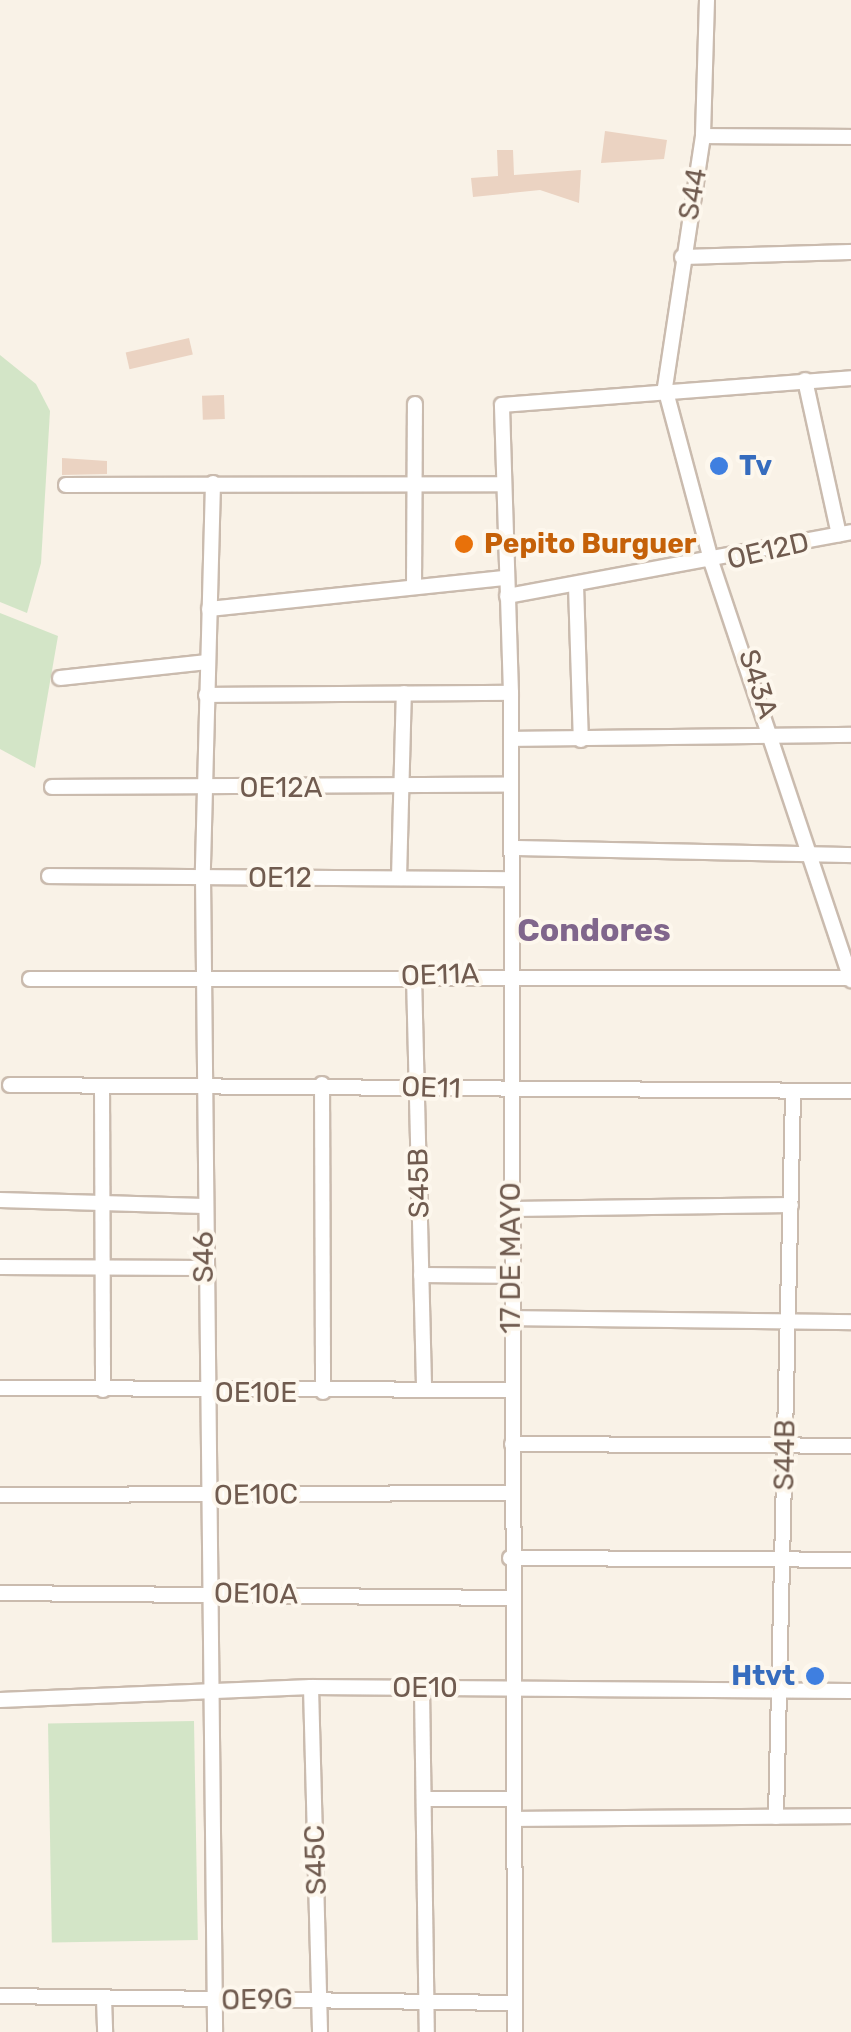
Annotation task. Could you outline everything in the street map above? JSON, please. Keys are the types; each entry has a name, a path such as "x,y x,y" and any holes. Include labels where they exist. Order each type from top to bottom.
{"street":[{"name":"S44","path":"665,388 703,136 707,0"},
{"path":"703,136 851,137"},
{"path":"682,257 851,252"},
{"path":"665,388 851,378"},
{"path":"805,380 845,533"},
{"name":"17 DE MAYO","path":"515,2032 510,1558 512,739 502,405 665,388"},
{"name":"S43A","path":"665,388 712,564 776,738 806,855 850,979"},
{"path":"414,404 414,588"},
{"name":"S46","path":"213,482 203,877 206,1496 215,2032"},
{"path":"66,485 504,484"},
{"name":"OE12D","path":"507,596 712,564 845,533"},
{"path":"209,609 506,578"},
{"path":"576,586 581,740"},
{"path":"60,678 207,662"},
{"path":"206,695 511,693"},
{"path":"400,878 404,694"},
{"path":"512,739 851,735"},
{"name":"OE12A","path":"52,787 509,785"},
{"path":"512,848 851,855"},
{"name":"OE12","path":"49,876 511,879"},
{"name":"OE11A","path":"30,978 204,980 512,972 850,979"},
{"name":"S45B","path":"414,976 424,1390"},
{"name":"OE11","path":"10,1085 204,1083 509,1090 851,1091"},
{"path":"322,1084 322,1392"},
{"path":"102,1086 103,1390"},
{"name":"S44B","path":"776,1817 792,1092"},
{"path":"0,1200 204,1206"},
{"path":"512,1209 791,1205"},
{"path":"0,1267 204,1268"},
{"path":"421,1275 511,1276"},
{"path":"510,1318 851,1322"},
{"name":"OE10E","path":"0,1388 205,1393 512,1390"},
{"path":"512,1444 851,1446"},
{"name":"OE10C","path":"0,1494 513,1493"},
{"path":"510,1558 851,1560"},
{"name":"OE10A","path":"0,1593 513,1598"},
{"name":"OE10","path":"0,1700 311,1687 851,1691"},
{"name":"S45C","path":"311,1687 320,2032"},
{"path":"422,1689 427,2032"},
{"path":"424,1799 514,1800"},
{"path":"515,1819 851,1816"},
{"name":"OE9G","path":"0,1996 515,2003"},
{"path":"104,2000 105,2032"}],"green space":[{"path":"0,355 36,384 50,411 41,563 27,613 0,602"},
{"path":"0,613 58,636 35,768 0,749"},
{"path":"194,1721 198,1940 52,1943 48,1724"}],"building":[{"path":"605,131 667,140 664,159 601,163"},
{"path":"497,150 513,150 514,175 581,170 579,203 540,190 473,197 471,178 498,176"},
{"path":"189,338 193,355 129,369 126,353"},
{"path":"224,395 225,419 203,420 202,396"},
{"path":"62,458 107,461 107,474 62,475"}],"place":[{"name":"Tv","path":"719,466"},
{"name":"Pepito Burguer","path":"464,544"},
{"name":"Htvt","path":"815,1676"}],"district":[{"name":"Condores","path":"594,930"}]}
